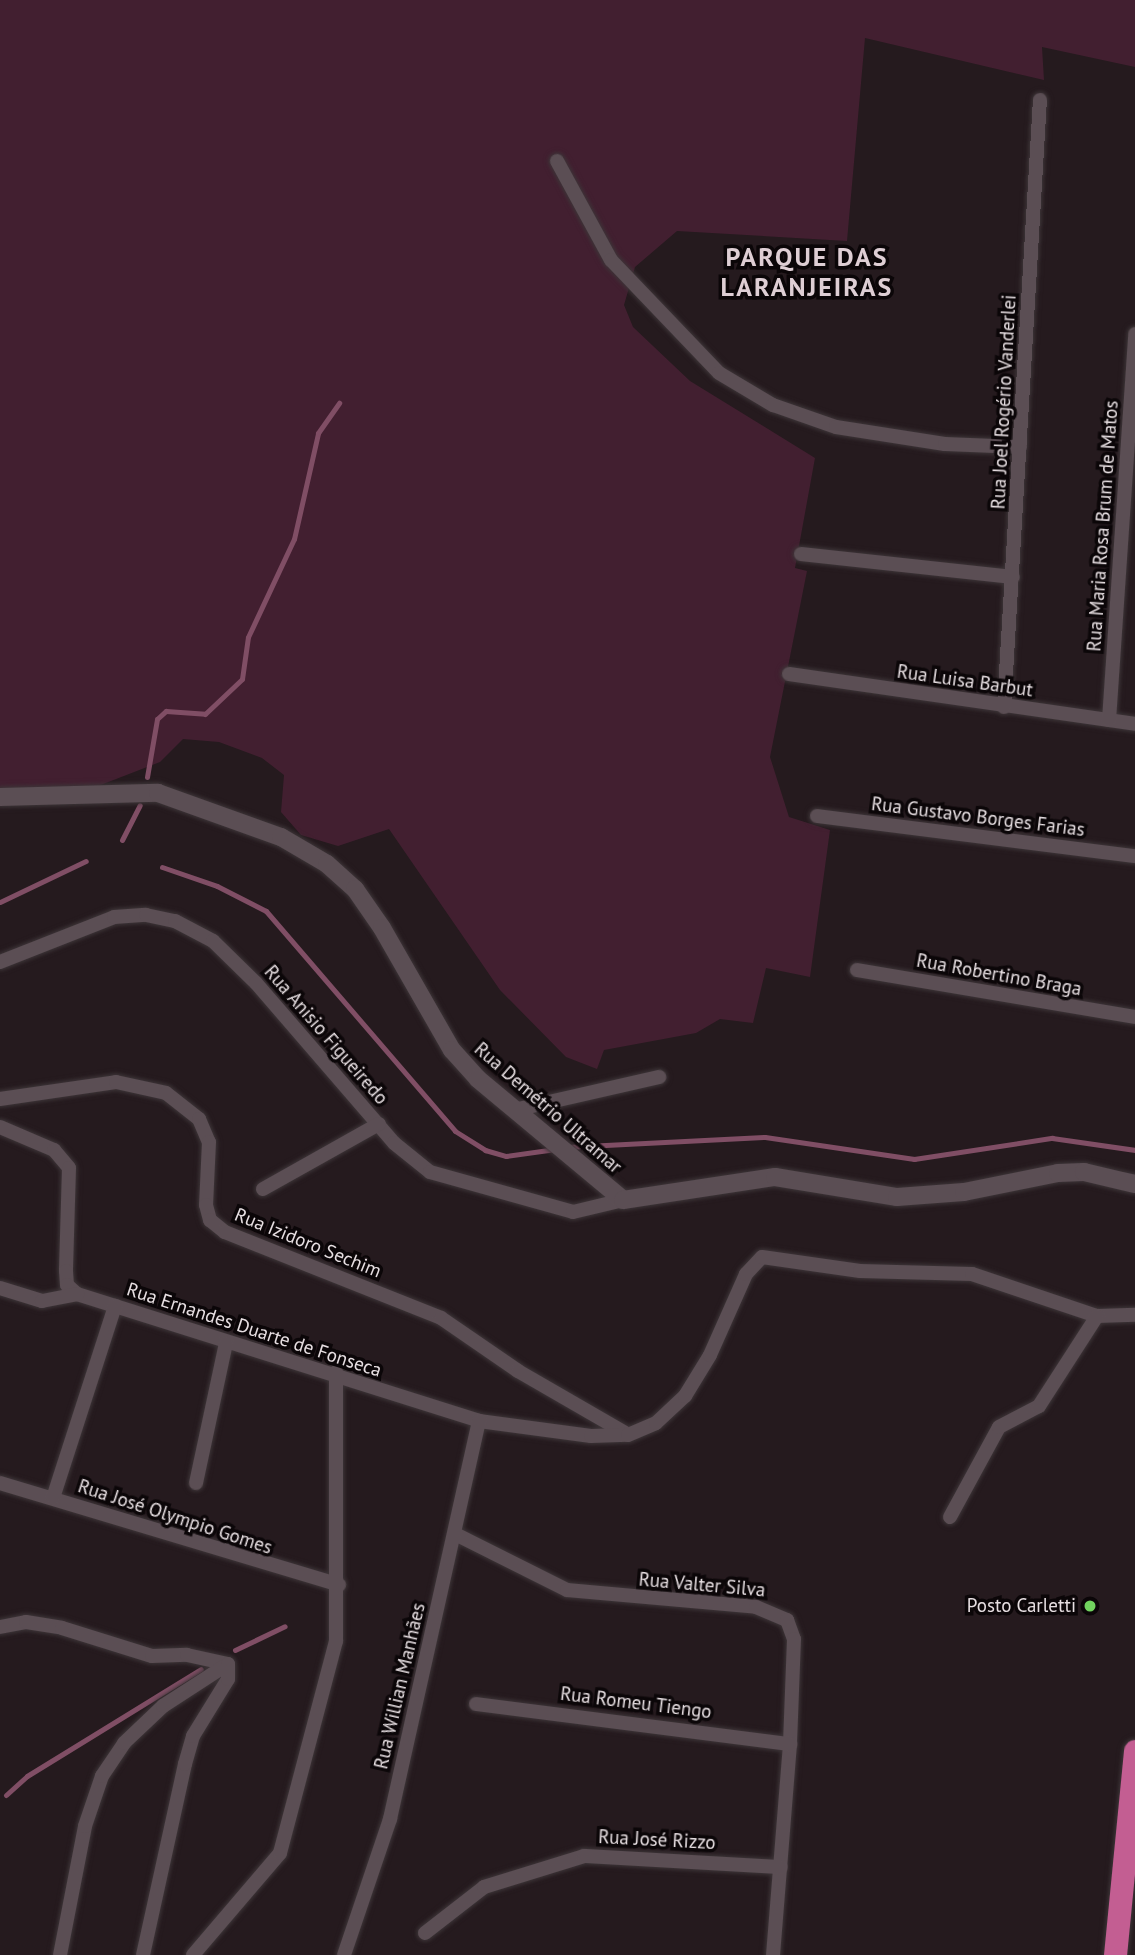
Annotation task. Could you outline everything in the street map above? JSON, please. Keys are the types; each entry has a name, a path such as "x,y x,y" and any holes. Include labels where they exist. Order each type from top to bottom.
{"highway":[{"path":"1115,1955 1135,1751"}],"street":[{"name":"Rua Joel Rogério Vanderlei","path":"1004,707 1040,100"},
{"path":"557,161 611,260 719,373 774,405 836,427 944,444 1020,447"},
{"name":"Rua Maria Rosa Brum de Matos","path":"1109,720 1135,334"},
{"path":"801,554 1013,577"},
{"name":"Rua Luisa Barbut","path":"789,674 1135,724"},
{"name":"Rua Demétrio Ultramar","path":"0,797 158,793 281,837 327,863 355,890 382,928 452,1050 514,1111 624,1200 775,1177 897,1197 964,1192 1058,1173 1104,1175 1135,1184"},
{"name":"Rua Gustavo Borges Farias","path":"817,816 1135,856"},
{"name":"Rua Anisio Figueiredo","path":"0,962 114,917 146,915 175,921 213,941 256,982 379,1124 430,1172 470,1187 573,1212 624,1200"},
{"name":"Rua Robertino Braga","path":"857,970 1135,1017"},
{"path":"514,1111 659,1077"},
{"name":"Rua Izidoro Sechim","path":"0,1099 116,1082 166,1093 199,1119 209,1142 206,1205 210,1220 225,1233 441,1318 518,1371 628,1435"},
{"path":"262,1189 379,1124"},
{"path":"0,1127 54,1150 69,1168 66,1271 68,1285 76,1294 42,1301 0,1287"},
{"name":"Rua Ernandes Duarte de Fonseca","path":"76,1294 226,1343 336,1372 439,1412 591,1436 628,1435 656,1423 685,1396 710,1355 746,1274 762,1257 860,1271 972,1273 1097,1315 1135,1315"},
{"path":"52,1498 115,1306"},
{"path":"950,1517 999,1427 1039,1406 1097,1315"},
{"path":"196,1483 226,1343"},
{"path":"193,1955 280,1853 336,1641 339,1585 332,1460 336,1372"},
{"name":"Rua Willian Manhães","path":"344,1955 390,1819 479,1420"},
{"name":"Rua José Olympio Gomes","path":"0,1483 339,1585"},
{"name":"Rua Valter Silva","path":"455,1534 567,1590 775,1611 787,1620 794,1639 790,1744 773,1955"},
{"path":"0,1627 26,1622 62,1628 152,1656 187,1655 228,1664"},
{"path":"60,1955 85,1826 102,1776 124,1743 163,1706 228,1664"},
{"path":"143,1955 184,1764 194,1736 228,1679 228,1664"},
{"name":"Rua Romeu Tiengo","path":"476,1704 790,1744"},
{"name":"Rua José Rizzo","path":"425,1933 484,1887 584,1856 781,1867"}],"shaded area":[{"path":"0,0 1135,0 1135,67 1042,47 1044,80 865,38 847,241 677,231 635,267 624,305 633,327 690,381 815,458 795,568 807,571 770,757 789,817 830,830 810,977 766,968 753,1023 720,1019 696,1033 604,1050 597,1069 566,1057 500,990 389,829 338,846 301,835 281,812 284,775 262,758 219,742 183,739 160,762 80,793 0,791"}],"waterway":[{"path":"147,777 157,719 166,711 205,714 242,679 248,637 294,539 318,433 339,403"},
{"path":"122,840 140,805"},
{"path":"0,902 86,861"},
{"path":"162,867 217,886 266,911 455,1131 485,1150 506,1156 556,1149"},
{"path":"566,1147 765,1137 914,1159 1052,1138 1135,1150"},
{"path":"235,1650 285,1626"},
{"path":"6,1795 27,1776 201,1669"}],"place":[{"name":"Posto Carletti","path":"1090,1606"}],"district":[{"name":"PARQUE DAS LARANJEIRAS","path":"807,272"}]}
